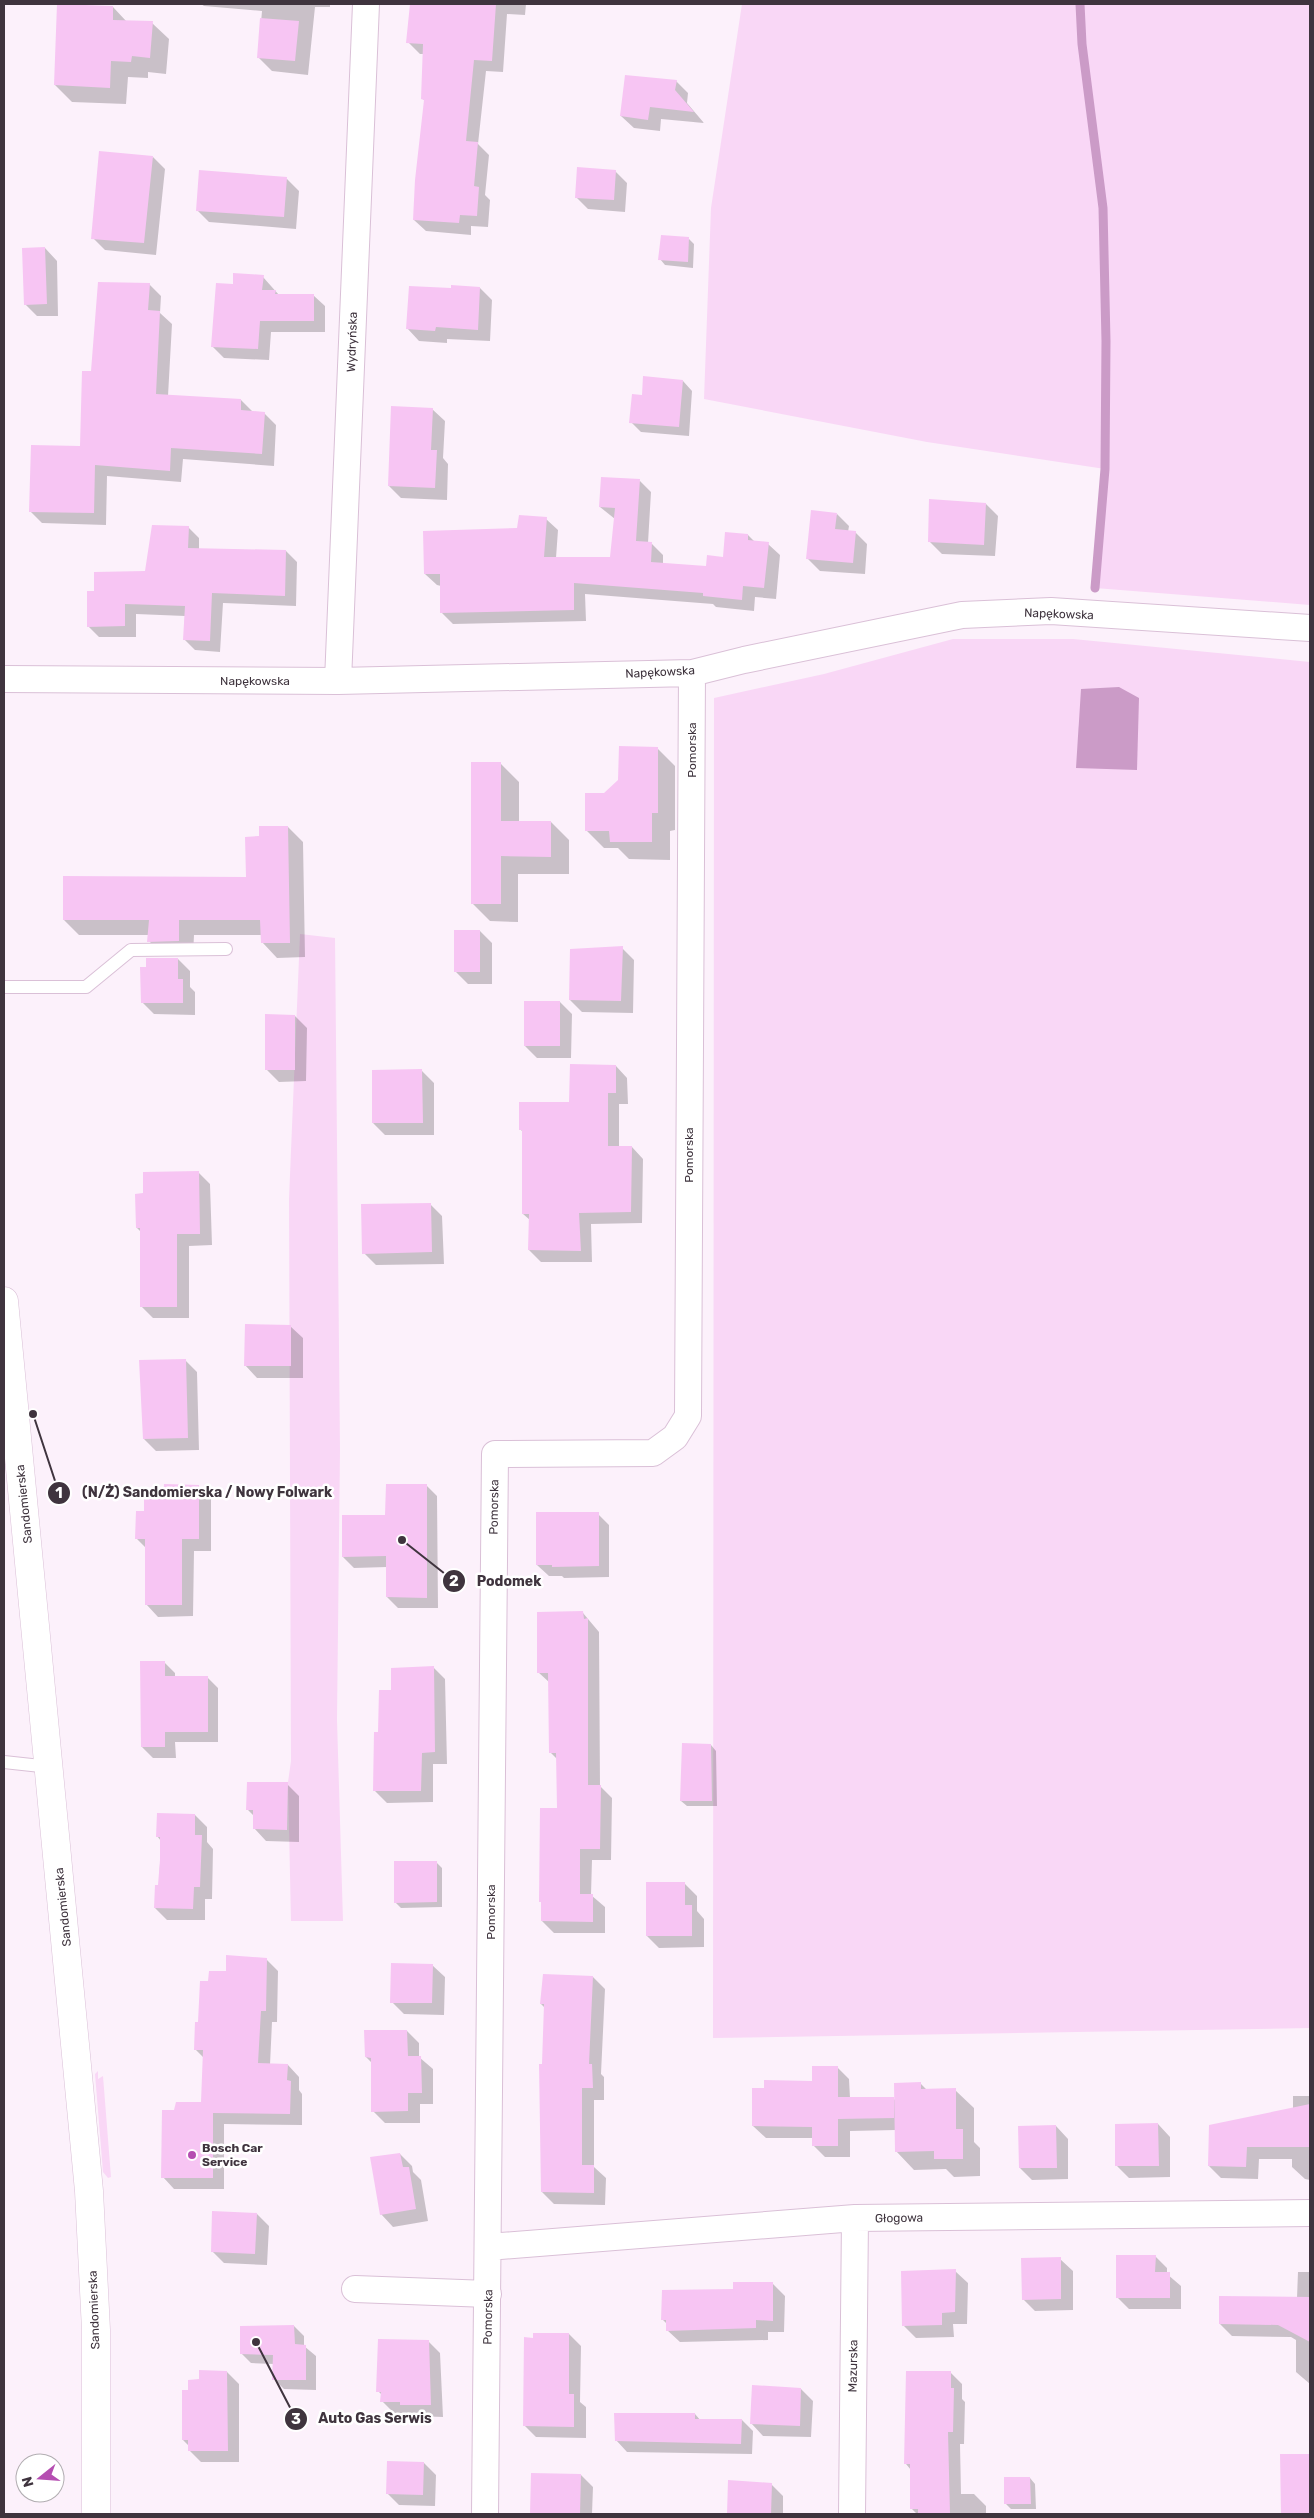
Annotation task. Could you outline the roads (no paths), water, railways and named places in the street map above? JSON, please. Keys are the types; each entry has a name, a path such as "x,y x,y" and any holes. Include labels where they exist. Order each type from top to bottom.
{"street":[{"name":"Wydryńska","path":"338,681 366,4"},
{"name":"Napękowska","path":"4,679 338,681 692,673 962,615 1051,611 1310,628"},
{"name":"Pomorska","path":"485,2514 495,1454 653,1453 675,1437 688,1416 692,673"},
{"name":"Sandomierska","path":"4,1301 89,2190 96,2330 96,2514"},
{"name":"Głogowa","path":"488,2247 855,2218 1310,2213"},
{"name":"Mazurska","path":"852,2514 855,2218"},
{"path":"355,2289 488,2294"}],"lane":[{"path":"4,987 86,987 131,950 226,948"},
{"path":"4,1762 50,1767"}],"waterway":[{"path":"1080,4 1082,44 1103,208 1106,341 1105,469 1095,588"}],"place":[{"name":"(N/Ż) Sandomierska / Nowy Folwark","path":"33,1414"},
{"name":"Podomek","path":"402,1540"},
{"name":"Bosch Car Service","path":"192,2155"},
{"name":"Auto Gas Serwis","path":"256,2342"}]}
